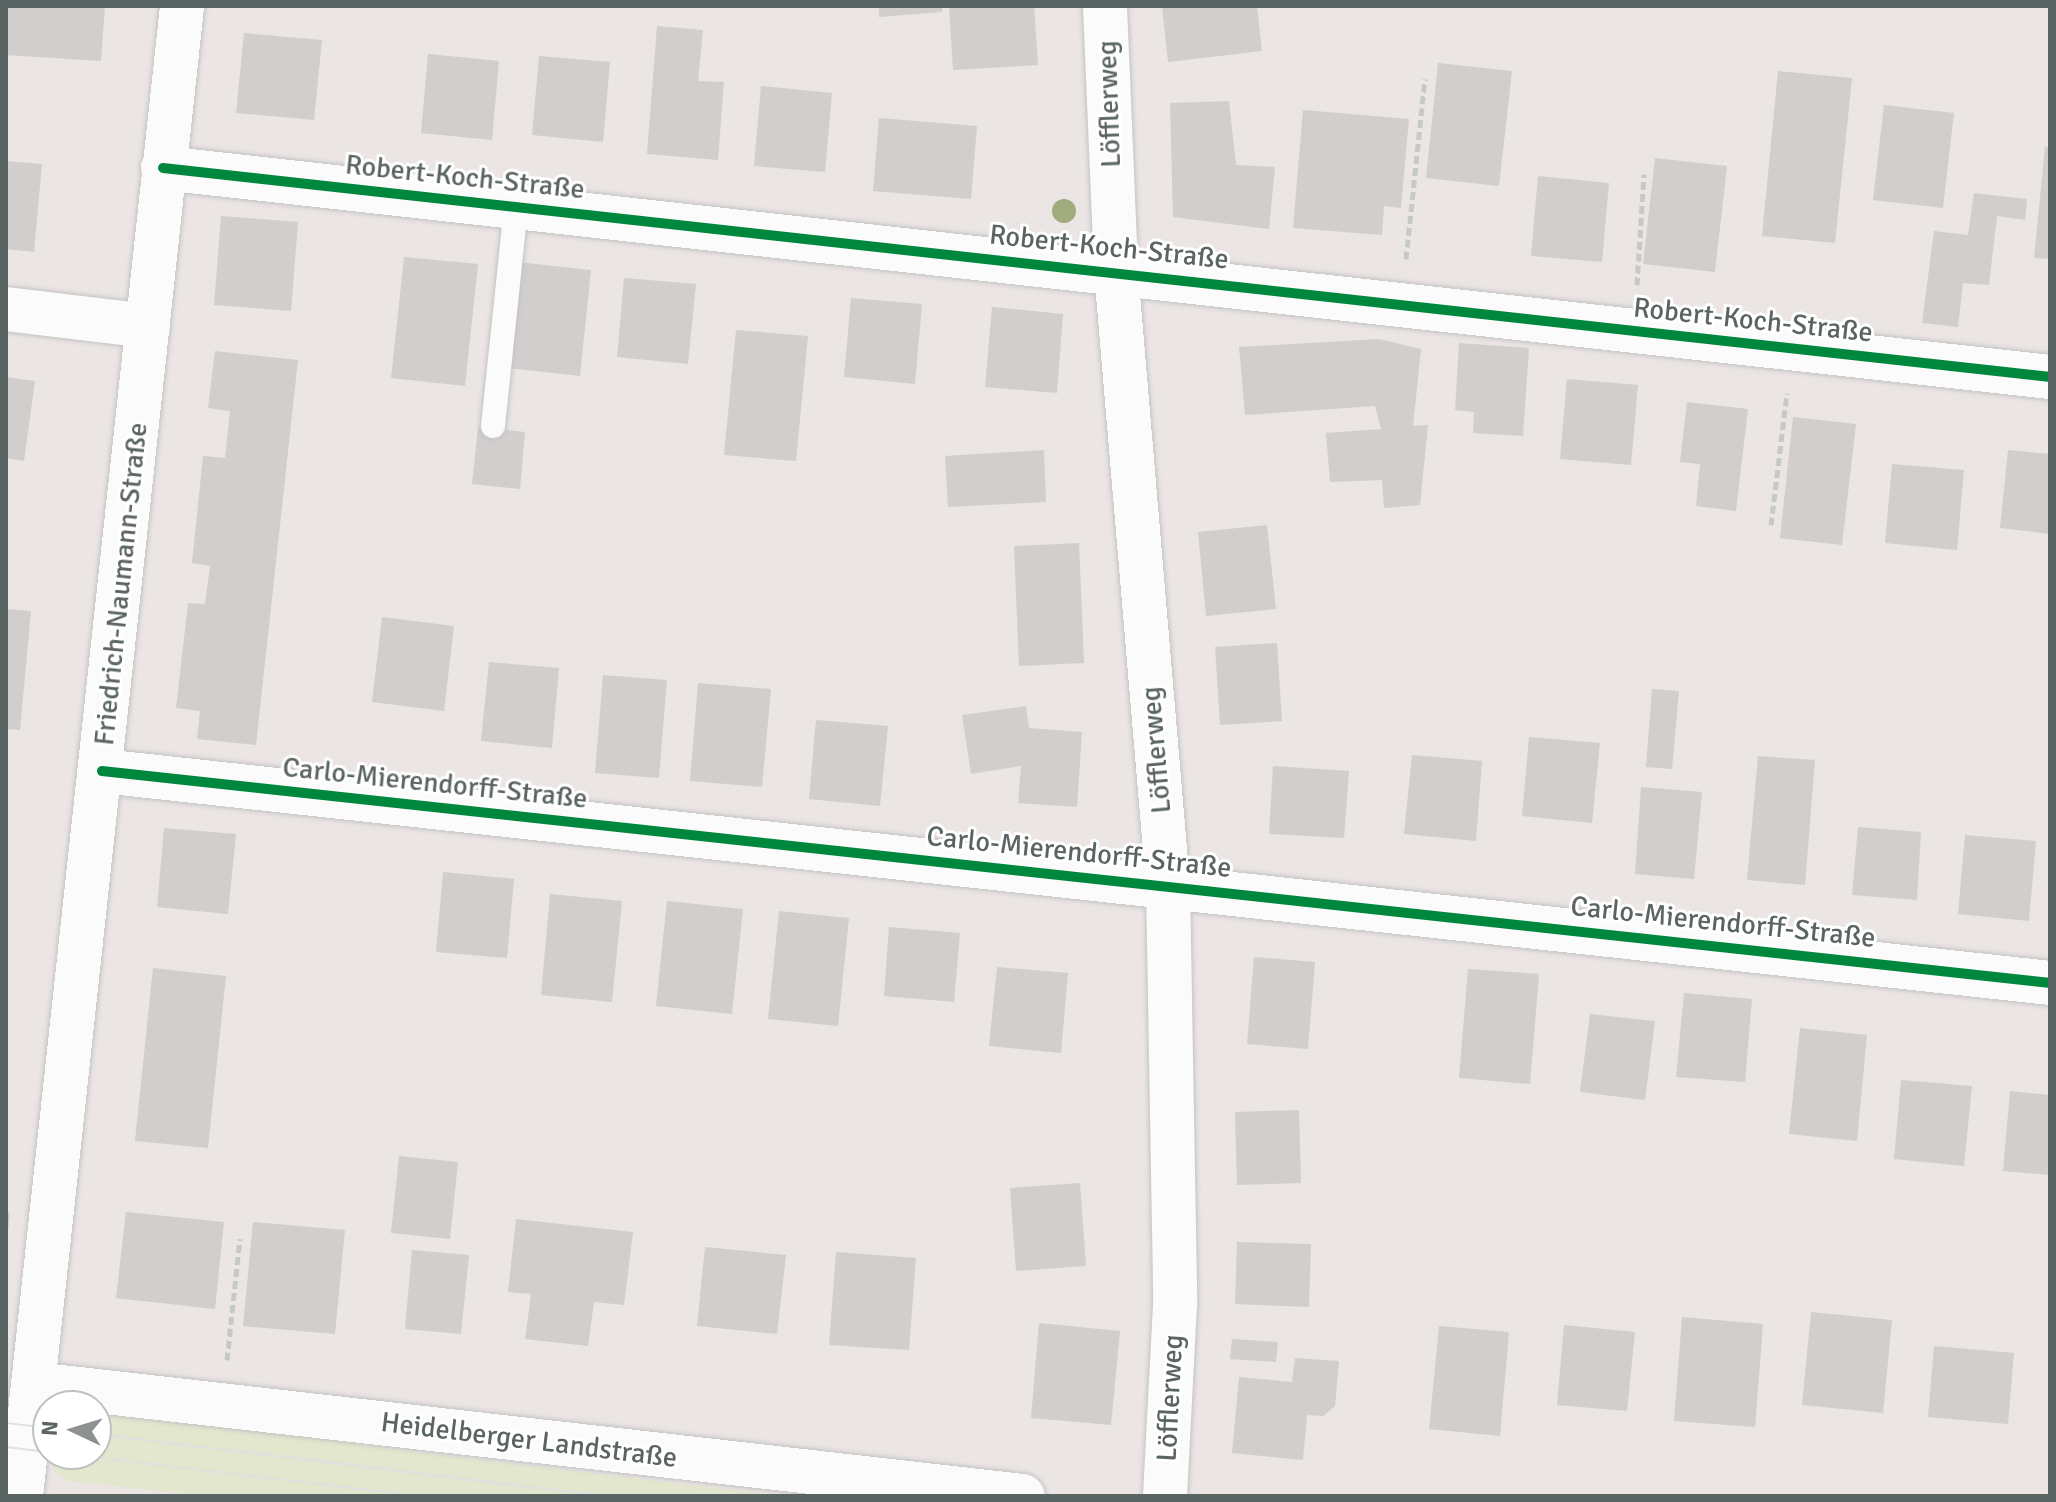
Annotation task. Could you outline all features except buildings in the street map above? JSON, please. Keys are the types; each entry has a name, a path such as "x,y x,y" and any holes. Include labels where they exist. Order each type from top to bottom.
{"street":[{"name":"Friedrich-Naumann-Straße","path":"21,1496 102,771 182,6"},
{"name":"Löfflerweg","path":"1105,6 1116,271 1168,885 1175,1305 1165,1496"},
{"name":"Robert-Koch-Straße","path":"163,168 1116,271 2050,377"},
{"path":"6,309 148,326"},
{"name":"Carlo-Mierendorff-Straße","path":"102,771 2050,983"},
{"name":"Heidelberger Landstraße","path":"35,1384 1023,1496"}],"lane":[{"path":"493,426 516,207"}],"path":[{"path":"1402,304 1425,79"},
{"path":"1634,330 1644,174"},
{"path":"1771,525 1792,348"},
{"path":"222,1404 240,1239"}],"green space":[{"path":"112,1408 357,1432 357,1445 781,1496 201,1496 69,1481 54,1471 112,1470"}],"tram line":[{"path":"6,1423 32,1426"},
{"path":"112,1436 605,1496"},
{"path":"6,1447 32,1450"},
{"path":"112,1459 420,1496"}],"cycle path":[{"path":"163,168 2050,377"},
{"path":"102,771 2050,983"}]}
